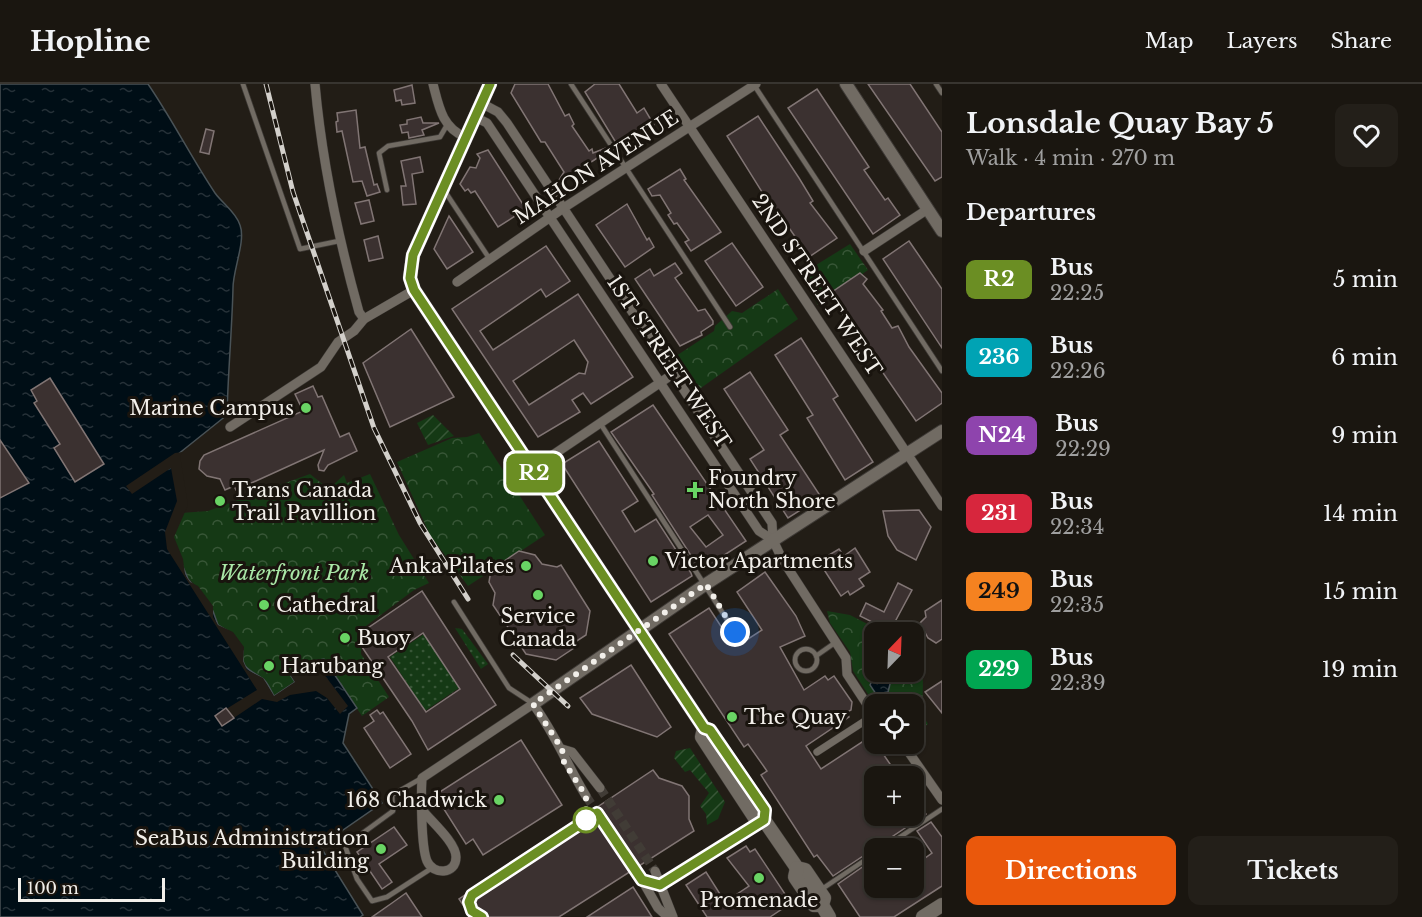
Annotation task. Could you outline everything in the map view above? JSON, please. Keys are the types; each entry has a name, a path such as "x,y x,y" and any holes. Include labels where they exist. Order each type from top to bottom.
{"main road":[{"path":"490,84 413,255 410,278 414,290 704,728 710,730 765,810 764,820 797,868 805,870 824,898 825,911"},
{"path":"797,868 795,877 814,905 825,911"},
{"path":"923,917 942,905"}],"street":[{"path":"315,84 319,128 339,241 359,312 364,319"},
{"path":"433,84 439,110 447,125 453,132 465,137"},
{"name":"2ND STREET WEST","path":"661,84 942,507"},
{"name":"MAHON AVENUE","path":"457,282 551,216 754,84"},
{"path":"846,84 942,231"},
{"name":"1ST STREET WEST","path":"481,103 502,116 565,207 772,523 773,540"},
{"name":"1ST STREET WEST","path":"475,117 487,123 759,531 773,540"},
{"path":"864,251 928,209"},
{"path":"230,427 321,367 338,342 354,331 364,319 414,290"},
{"path":"532,469 673,374"},
{"path":"424,812 454,850 456,858 453,866 447,871 439,872 427,861 425,847 422,778 706,584 942,431"},
{"path":"773,540 782,559 846,658 847,674 864,701"},
{"path":"533,704 562,749 564,762 586,796"},
{"path":"817,752 864,722"},
{"path":"562,749 572,752 600,788"},
{"path":"910,754 942,800"},
{"path":"668,917 658,908 642,880 660,885 764,820"},
{"path":"655,872 673,917"}],"lane":[{"path":"243,84 300,249 339,241"},
{"path":"571,84 729,327"},
{"path":"754,84 942,371"},
{"path":"936,84 942,93"},
{"path":"387,190 379,153 388,146 440,137 447,125"},
{"path":"443,188 489,258"},
{"path":"600,423 735,632"},
{"path":"454,602 509,688 533,704"},
{"path":"816,656 810,650 800,650 796,655 796,665 802,670 810,670 815,665 816,656 836,642"},
{"path":"422,778 392,795 393,811 345,846 357,879 372,901 387,897 432,868"},
{"path":"898,838 942,808"},
{"path":"819,891 864,861"}],"green space":[{"path":"850,244 868,270 818,305 800,275"},
{"path":"778,289 798,319 698,390 676,356 714,331 715,326 732,311 742,313"},
{"path":"433,415 454,436 428,445 417,423"},
{"path":"479,433 545,535 468,586 430,535 397,462 452,438"},
{"name":"Waterfront Park","path":"310,474 325,486 333,485 344,475 347,483 370,474 399,535 429,583 414,590 362,629 361,654 389,697 362,716 323,659 291,676 295,681 274,696 263,678 247,670 243,661 243,651 228,631 218,625 194,584 185,575 171,537 181,513 208,511"},
{"path":"827,611 850,615 864,622 864,682 923,682 923,694 868,694 853,671 850,652 830,623"},
{"path":"455,628 462,629 488,664 481,669"},
{"path":"424,634 459,688 425,711 390,657"},
{"path":"690,748 725,802 718,819 707,825 706,814 700,806 709,793 690,770 685,772 674,758 676,751"}],"water":[{"path":"0,84 148,84 215,193 238,220 241,239 234,280 227,415 177,455 185,496 171,537 188,579 213,611 218,625 228,631 243,651 245,665 250,671 264,679 274,696 295,682 291,676 314,661 324,659 357,708 349,714 343,743 382,803 320,846 363,915 360,917 0,917"},
{"path":"872,682 890,682 888,692 876,694 870,685"}],"pier":[{"path":"183,452 180,456 188,505 174,537 183,559 185,575 190,582 198,586 213,606 213,617 218,625 233,632 244,647 243,661 247,670 263,678 274,696 295,682 291,676 314,661 348,706 340,714 327,698 316,691 290,695 277,702 262,699 222,726 215,716 257,690 167,549 165,532 177,501 171,468 132,494 126,486 175,453"}],"building":[{"path":"515,84 548,84 565,116 569,114 574,124 572,126 589,151 592,149 593,153 606,148 608,151 556,185 564,172 545,142 541,142 511,93"},
{"path":"595,84 619,84 637,113 644,108 654,125 618,146 585,92"},
{"path":"868,84 910,84 942,132 942,177 935,181"},
{"path":"412,85 415,103 402,105 401,100 396,101 394,90"},
{"path":"817,89 869,167 864,170 885,200 888,198 900,215 873,234 788,108"},
{"path":"356,110 360,148 365,147 374,185 377,184 380,192 367,196 362,181 353,182 342,131 337,132 337,113"},
{"path":"758,116 813,201 810,203 837,238 806,259 800,250 803,248 785,222 782,224 727,136"},
{"path":"421,117 423,123 439,123 422,130 424,135 409,138 408,132 402,133 400,125 407,124 407,120"},
{"path":"206,129 214,131 209,154 200,152"},
{"path":"488,150 526,209 498,227 475,191 471,193 468,189 465,191 460,184 470,167 476,168 480,158 477,154"},
{"path":"420,157 423,172 412,174 416,204 403,205 401,186 406,186 401,161"},
{"path":"680,169 686,179 684,180 721,232 691,251 685,242 689,240 668,215 671,213 660,195 652,196 648,189"},
{"path":"369,200 374,221 361,224 355,203"},
{"path":"627,204 647,240 649,238 654,247 625,267 596,225"},
{"path":"449,216 473,252 447,269 434,249"},
{"path":"378,236 383,258 369,261 364,240"},
{"path":"909,241 942,289 942,348 883,259"},
{"path":"732,243 763,287 736,306 705,261"},
{"path":"546,246 570,281 546,297 541,289 480,331 493,350 578,294 633,377 591,404 583,393 572,400 580,412 538,437 452,309","holes":["574,340 588,362 585,374 579,373 529,405 513,381"]},
{"path":"675,263 682,273 675,278 698,311 705,309 713,321 713,324 701,332 702,335 680,346 635,279 650,269 654,276"},
{"path":"860,273 867,279 863,284 883,310 881,311 892,328 898,326 909,347 942,393 942,403 916,421 879,367 882,365 872,351 870,353 831,297 834,295 832,292"},
{"path":"411,329 454,397 390,427 363,363"},
{"path":"801,338 838,396 833,399 873,462 845,480 807,418 813,415 775,355"},
{"path":"750,372 788,430 780,435 821,497 788,518 750,459 764,450 724,389"},
{"path":"50,378 104,464 75,482 54,448 60,444 34,403 37,401 31,390"},
{"path":"313,386 318,397 322,396 340,437 349,433 357,451 328,465 324,471 319,470 318,465 324,450 236,490 234,486 225,490 220,479 207,476 199,469 204,455 303,411 295,394"},
{"path":"653,405 746,541 706,567 705,565 699,568 652,495 654,494 611,432","holes":["708,515 723,535 706,547 690,527"]},
{"path":"0,440 29,483 0,498"},
{"path":"599,441 638,501 622,511 635,532 656,519 692,576 651,602 562,464"},
{"path":"919,510 931,527 916,560 897,550 888,536 883,511"},
{"path":"855,548 870,572 859,579 864,586 850,595 848,591 841,596 821,565 827,562 824,558 839,549 844,556"},
{"path":"519,551 535,555 542,564 557,567 561,565 590,611 586,635 575,642 577,646 556,660 526,654 493,605 495,593 489,582 491,570"},
{"path":"765,572 796,616 805,636 780,647 804,690 825,676 828,680 834,676 852,702 851,710 847,712 849,717 806,746 821,769 864,741 864,754 883,754 891,766 864,766 864,826 908,826 890,838 864,838 864,855 833,876 817,855 814,857 761,775 767,771 748,744 744,747 669,634 709,608 728,637 731,634 737,636 739,632 745,641 762,630 737,592"},
{"path":"898,583 912,590 895,622 872,622 860,616 866,603 884,612"},
{"path":"422,591 496,705 428,750 412,721 362,647 365,630","holes":["423,633 460,689 426,712 388,657"]},
{"path":"942,600 942,639 936,643 928,638 924,630 924,622 921,622 926,617 925,611"},
{"path":"631,665 671,727 657,737 592,714 580,698"},
{"path":"942,681 942,713 925,692"},
{"path":"226,708 234,718 222,726 215,716"},
{"path":"377,710 380,714 383,712 411,754 390,768 364,728 374,721 370,715"},
{"name":"168 Chadwick","path":"521,740 562,805 483,855 473,839 466,844 435,795"},
{"path":"653,770 659,778 682,786 689,796 689,819 694,831 559,917 471,917 459,899"},
{"path":"931,822 942,837 942,886 924,898 924,859 932,853 924,838 917,831"},
{"name":"SeaBus Administration Building","path":"394,827 407,845 379,864 392,882 382,889 357,852"},
{"name":"Promenade","path":"746,846 750,852 755,849 791,903 770,917 707,917 686,885 706,872 725,902 749,886 727,858"},
{"path":"864,866 864,898 923,898 894,917 860,917 838,884"},
{"path":"633,887 652,917 587,917"},
{"path":"406,893 422,917 372,917 392,903"}],"tunnel":[{"path":"600,788 655,871"},
{"path":"586,796 642,880"}],"railway":[{"path":"266,84 293,192 374,428 420,523 468,599"},
{"path":"513,655 568,706"}],"bus line":[{"name":"R2","path":"482,917 472,911 469,902 472,895 597,813 642,880 660,885 764,820 765,810 710,730 704,728 429,316 414,290 410,278 413,255 490,84"}],"place":[{"name":"Marine Campus","path":"306,408"},
{"name":"Foundry North Shore","path":"695,490"},
{"name":"Trans Canada Trail Pavillion","path":"220,501"},
{"name":"Victor Apartments","path":"653,561"},
{"name":"Anka Pilates","path":"526,566"},
{"name":"Service Canada","path":"538,595"},
{"name":"Cathedral","path":"264,605"},
{"name":"Buoy","path":"345,638"},
{"name":"Harubang","path":"269,666"},
{"name":"The Quay","path":"732,717"},
{"name":"168 Chadwick","path":"499,800"},
{"name":"SeaBus Administration Building","path":"381,849"},
{"name":"Promenade","path":"759,878"}],"route":[{"path":"586,820 586,796 564,762 562,749 542,714 533,704 706,584 735,632"}]}
